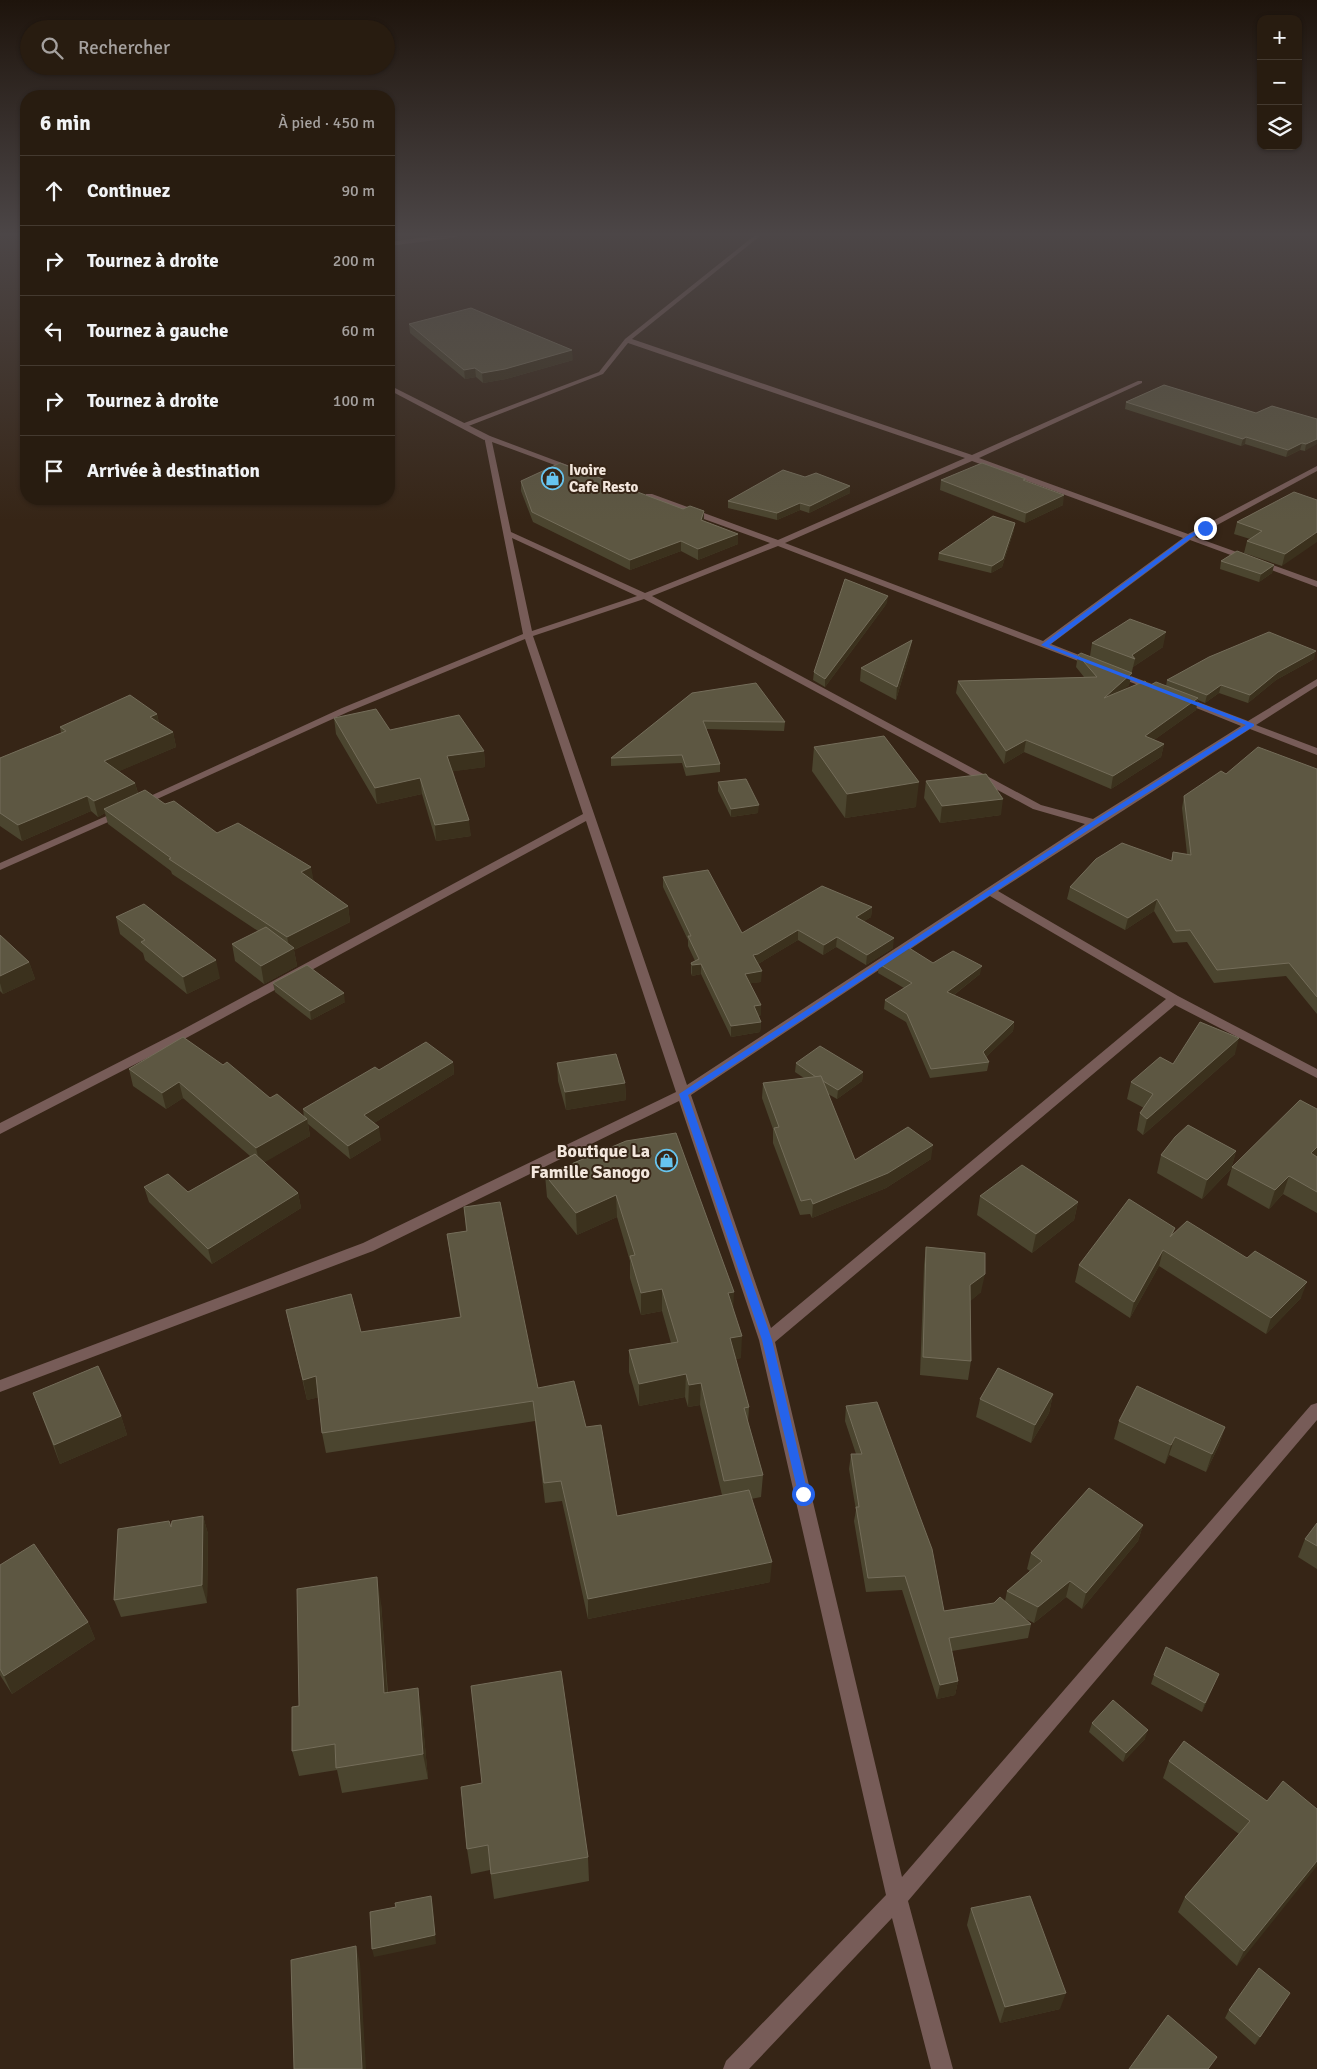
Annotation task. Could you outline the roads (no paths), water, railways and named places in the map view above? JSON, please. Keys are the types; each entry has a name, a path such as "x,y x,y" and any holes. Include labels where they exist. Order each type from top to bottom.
{"street":[{"path":"463,425 601,373 627,340 641,329"},
{"path":"627,340 972,458 1317,584"},
{"path":"0,867 345,710 528,635 645,596 778,543 1140,382"},
{"path":"395,389 487,438 581,472"},
{"path":"487,438 528,635 767,1340 897,1898 942,2069"},
{"path":"1044,645 1189,537 1317,468"},
{"path":"638,492 778,543 1317,752"},
{"path":"507,533 645,596 1037,807 1094,823"},
{"path":"0,1386 368,1247 683,1094 1094,823 1317,682"},
{"path":"0,1129 184,1034 589,815"},
{"path":"991,892 1174,999 1317,1074"},
{"path":"767,1340 1174,999"},
{"path":"734,2069 897,1898 1317,1409"}],"place":[{"name":"Ivoire Cafe Resto","path":"553,479"},
{"name":"Boutique La Famille Sanogo","path":"666,1161"}]}
